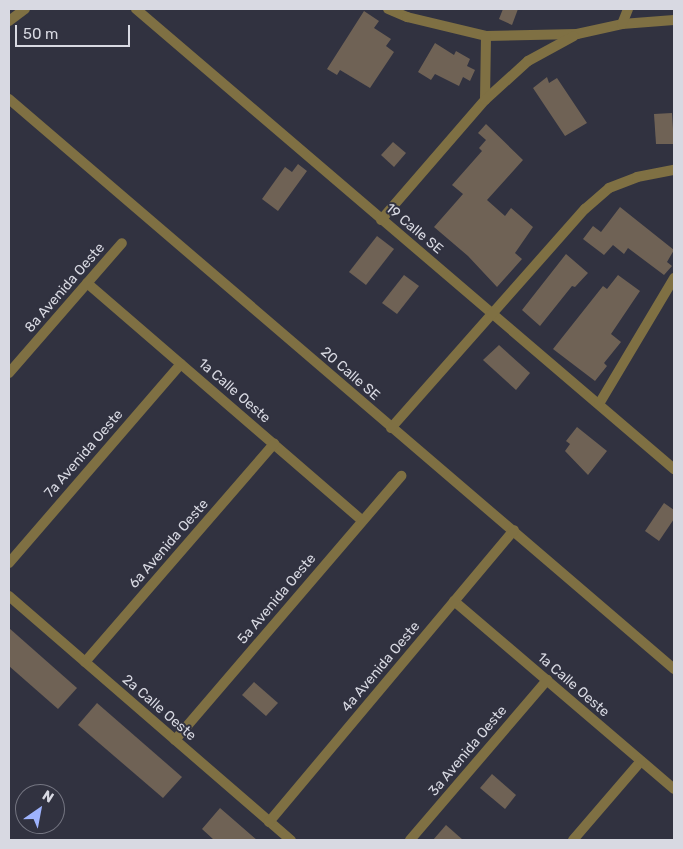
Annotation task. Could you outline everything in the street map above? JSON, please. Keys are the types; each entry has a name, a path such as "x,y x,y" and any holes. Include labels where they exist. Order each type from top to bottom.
{"street":[{"path":"9,21 25,9"},
{"name":"19 Calle SE","path":"136,9 674,470"},
{"path":"388,9 407,17 486,36 577,34 622,24 674,20"},
{"path":"622,24 628,9"},
{"path":"381,220 485,100 528,61 577,34"},
{"path":"485,100 486,36"},
{"name":"20 Calle SE","path":"9,99 674,669"},
{"path":"392,428 585,209 609,188 637,177 674,170"},
{"name":"8a Avenida Oeste","path":"9,373 122,243"},
{"path":"599,404 674,278"},
{"name":"1a Calle Oeste","path":"87,283 362,520"},
{"name":"7a Avenida Oeste","path":"9,563 181,364"},
{"name":"6a Avenida Oeste","path":"85,662 274,444"},
{"name":"5a Avenida Oeste","path":"175,740 401,476"},
{"name":"4a Avenida Oeste","path":"270,822 514,530"},
{"name":"2a Calle Oeste","path":"9,596 291,840"},
{"name":"1a Calle Oeste","path":"454,601 674,789"},
{"name":"3a Avenida Oeste","path":"410,840 547,680"},
{"path":"573,840 641,761"}],"building":[{"path":"503,9 518,9 512,25 499,19"},
{"path":"364,11 379,21 374,28 391,39 386,46 394,52 370,88 340,70 337,75 327,69"},
{"path":"435,43 454,55 456,51 470,59 467,66 475,70 470,81 463,77 459,86 435,74 431,80 418,72"},
{"path":"547,77 549,83 557,78 587,123 565,136 533,88"},
{"path":"672,113 674,144 656,144 654,114"},
{"path":"486,124 523,160 487,200 505,216 511,208 533,227 515,253 522,259 497,287 468,256 434,227 463,194 452,185 482,151 479,148 486,140 478,133"},
{"path":"393,142 406,153 394,167 381,155"},
{"path":"298,164 307,171 278,211 262,199 285,167 292,172"},
{"path":"620,207 674,250 667,262 672,266 664,275 628,248 624,254 613,245 604,255 583,239 593,226 601,232"},
{"path":"377,236 394,249 366,285 349,272"},
{"path":"566,254 588,273 575,287 572,286 540,326 522,310"},
{"path":"404,275 419,286 397,314 382,303"},
{"path":"618,275 640,291 611,334 621,342 604,363 607,366 595,381 553,349 603,286 607,289"},
{"path":"499,345 530,373 516,390 483,360"},
{"path":"577,427 607,451 588,475 565,451 570,444 566,441"},
{"path":"664,503 674,510 674,519 659,541 645,531"},
{"path":"9,628 77,688 58,709 9,666"},
{"path":"254,682 278,703 266,716 242,695"},
{"path":"97,703 182,777 163,798 78,725"},
{"path":"492,774 516,795 505,809 480,788"},
{"path":"220,808 257,840 214,840 202,829"},
{"path":"446,825 463,840 433,840"}]}
